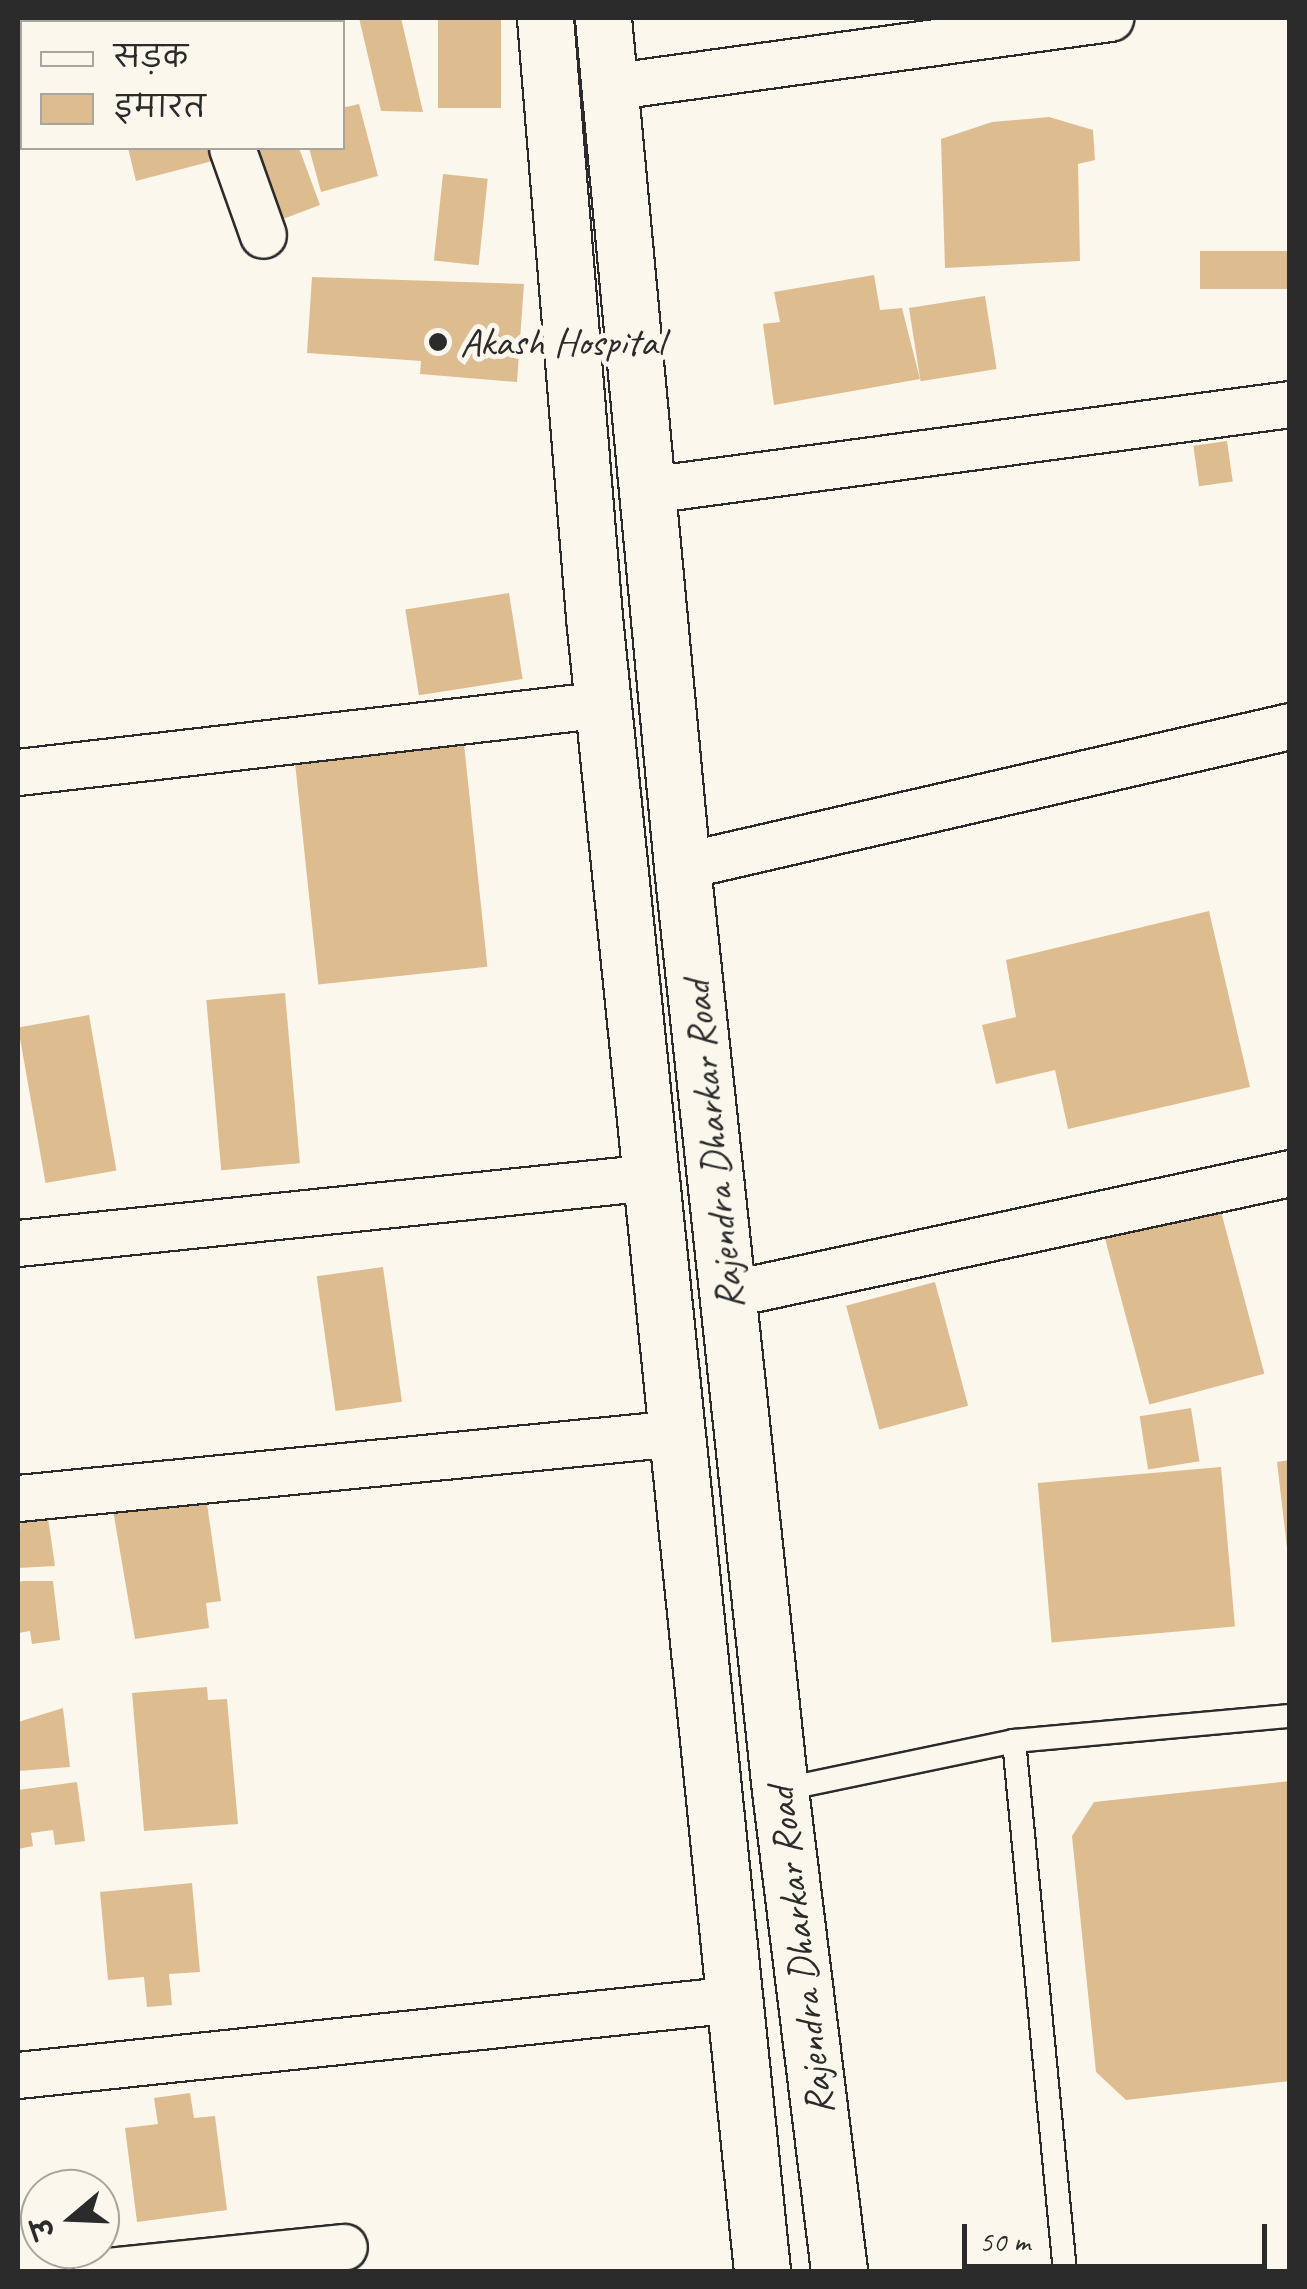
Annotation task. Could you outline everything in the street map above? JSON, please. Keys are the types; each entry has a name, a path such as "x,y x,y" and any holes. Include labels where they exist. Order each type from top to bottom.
{"main road":[{"name":"Rajendra Dharkar Road","path":"545,18 604,704 762,2272"},
{"name":"Rajendra Dharkar Road","path":"603,18 682,866 780,1790 839,2272"}],"street":[{"path":"608,87 1110,18"},
{"path":"233,150 263,235"},
{"path":"648,490 1289,404"},
{"path":"18,772 604,704"},
{"path":"682,866 1290,726"},
{"path":"729,1294 1290,1173"},
{"path":"18,1242 651,1177"},
{"path":"18,1498 677,1433"},
{"path":"18,2075 734,1999"},
{"path":"96,2272 344,2248"}],"lane":[{"path":"780,1790 1014,1741 1290,1716"},
{"path":"1014,1741 1065,2272"}],"building":[{"path":"359,18 401,18 423,112 381,111"},
{"path":"438,18 501,18 501,108 438,108"},
{"path":"359,104 378,176 321,192 310,150 345,150 345,107"},
{"path":"1049,117 1093,130 1095,160 1078,164 1080,261 945,268 941,139 992,122"},
{"path":"128,150 218,150 220,159 136,181"},
{"path":"248,150 300,150 320,205 275,222"},
{"path":"443,174 488,179 479,265 434,261"},
{"path":"1200,251 1290,251 1290,289 1200,289"},
{"path":"874,275 880,310 902,308 920,379 774,405 763,324 780,322 774,292"},
{"path":"312,277 524,284 517,382 420,374 421,361 307,353"},
{"path":"985,296 997,369 921,381 909,308"},
{"path":"1227,441 1233,482 1199,486 1193,446"},
{"path":"509,593 523,679 419,695 405,609"},
{"path":"464,744 487,967 318,985 295,762"},
{"path":"1209,911 1250,1087 1068,1129 1055,1070 996,1084 982,1025 1016,1017 1006,960"},
{"path":"285,993 300,1163 221,1170 206,1000"},
{"path":"89,1015 116,1171 46,1183 18,1028"},
{"path":"1216,1193 1264,1374 1149,1404 1101,1224"},
{"path":"383,1267 402,1402 336,1411 317,1276"},
{"path":"935,1282 968,1406 879,1429 846,1306"},
{"path":"1191,1408 1199,1461 1148,1469 1140,1416"},
{"path":"1290,1460 1290,1548 1287,1548 1277,1462"},
{"path":"1221,1467 1235,1626 1052,1642 1038,1483"},
{"path":"205,1490 221,1601 206,1603 209,1628 135,1639 112,1504"},
{"path":"47,1511 55,1566 18,1568 21,1514"},
{"path":"53,1581 60,1640 32,1644 30,1631 18,1633 18,1582"},
{"path":"207,1687 208,1700 227,1699 238,1824 144,1831 132,1693"},
{"path":"63,1708 70,1767 18,1771 18,1722"},
{"path":"1290,1781 1290,2081 1126,2100 1096,2072 1072,1836 1094,1802"},
{"path":"77,1782 85,1841 55,1845 53,1830 31,1833 33,1846 18,1849 18,1790"},
{"path":"192,1883 200,1972 169,1974 172,2005 147,2007 144,1977 108,1980 100,1892"},
{"path":"190,2093 194,2118 215,2116 227,2210 137,2222 125,2128 158,2124 154,2098"}],"place":[{"name":"Akash Hospital","path":"438,342"}]}
